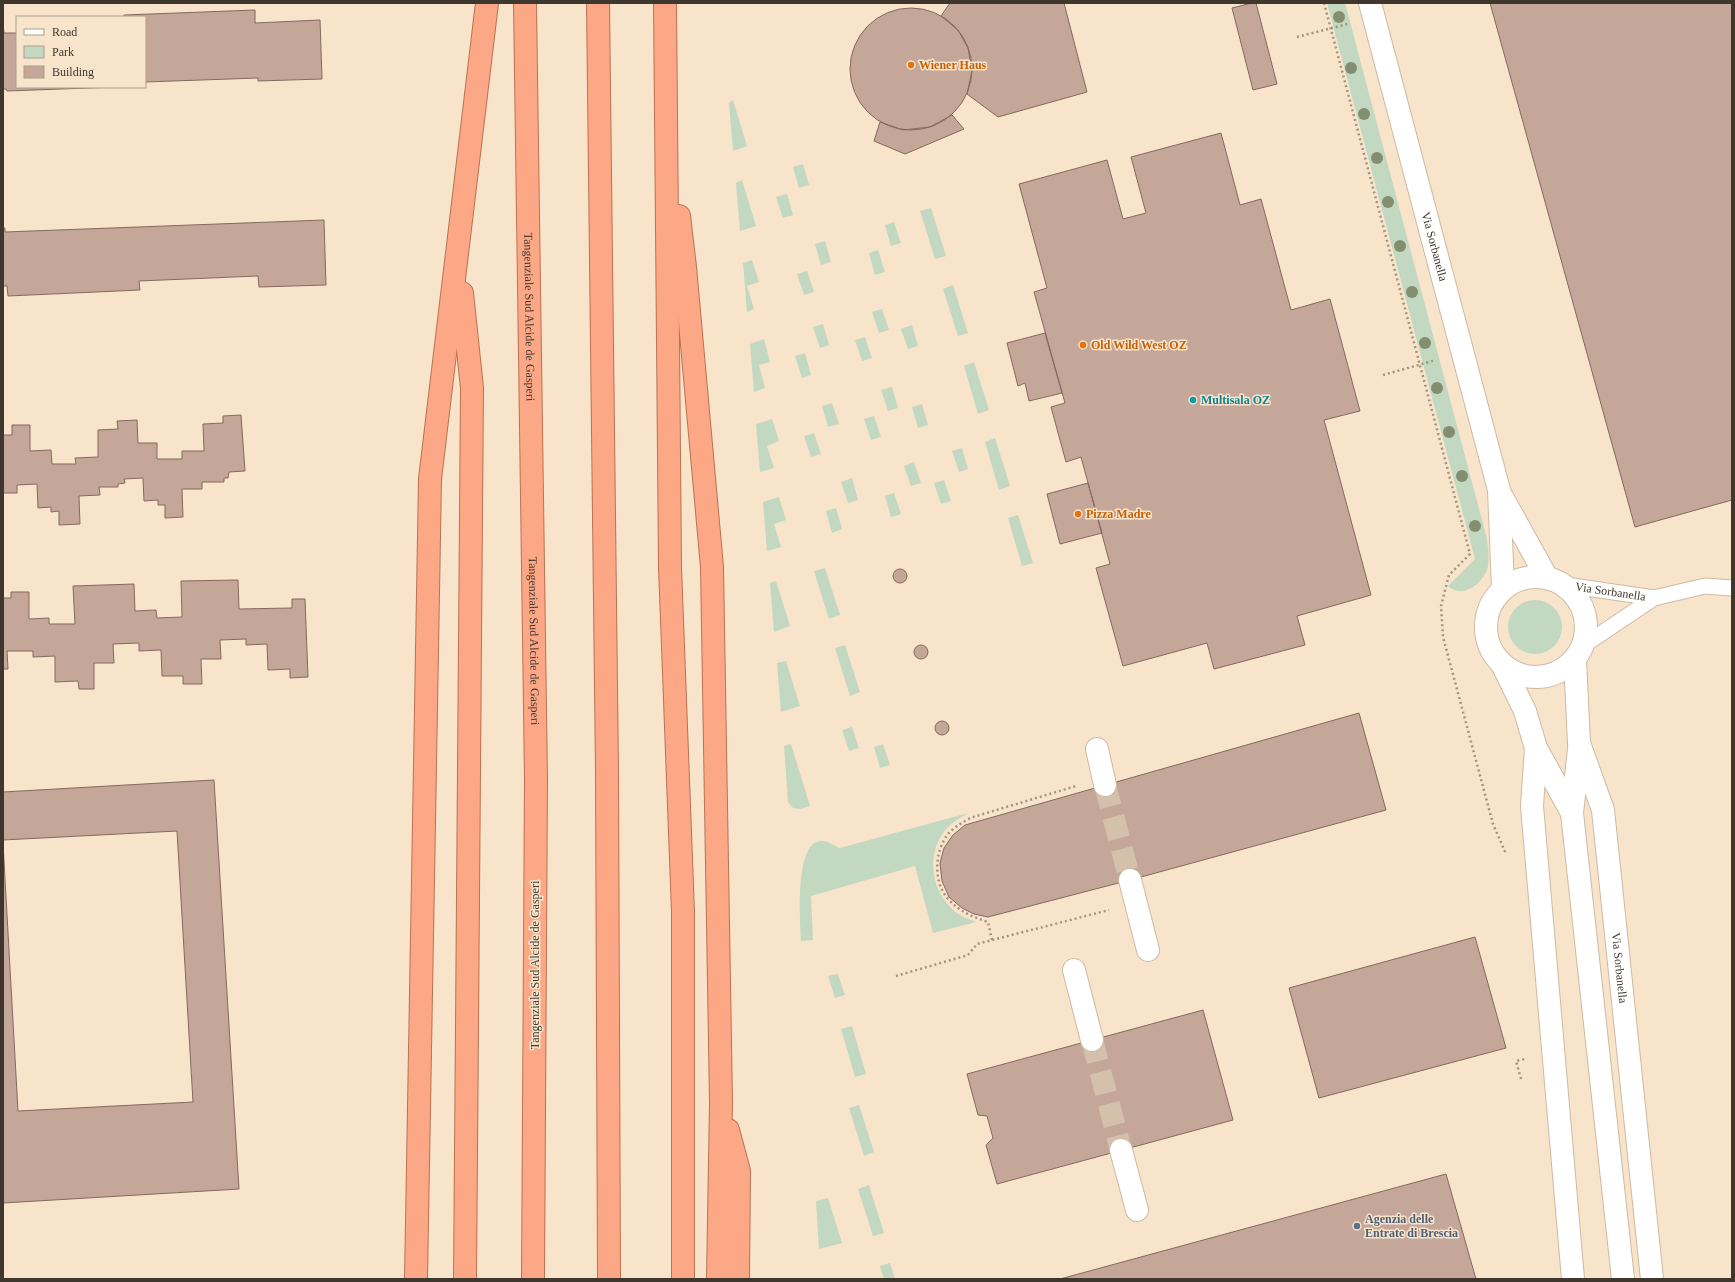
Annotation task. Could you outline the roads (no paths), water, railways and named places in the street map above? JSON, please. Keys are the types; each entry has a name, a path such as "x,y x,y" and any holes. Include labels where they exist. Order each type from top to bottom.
{"highway":[{"path":"416,1279 430,479 487,3"},
{"name":"Tangenziale Sud Alcide de Gasperi","path":"525,3 536,779 533,1279"},
{"path":"598,3 607,772 609,1279"},
{"path":"665,3 670,567 684,912 683,1279"},
{"path":"666,116 686,267 712,567 721,1102 718,1279"},
{"path":"458,252 472,388 465,1279"},
{"path":"721,1102 738,1171 738,1279"}],"street":[{"name":"Via Sorbanella","path":"1370,3 1464,353 1499,490 1503,588"},
{"name":"Via Sorbanella","path":"1499,490 1546,576"},
{"path":"1502,664 1519,675 1539,678 1559,672 1580,653 1587,623 1581,602 1566,585 1546,576 1523,577 1503,588 1490,606 1485,628 1491,649 1502,664 1525,711 1536,748 1572,813"},
{"name":"Via Sorbanella","path":"1580,653 1579,743 1603,810 1652,1279"},
{"path":"1579,743 1572,813 1623,1279"},
{"path":"1536,748 1532,806 1573,1279"},
{"path":"1097,749 1104,781"},
{"path":"1130,880 1148,950"},
{"path":"1074,970 1092,1040"},
{"path":"1122,1150 1137,1210"}],"lane":[{"name":"Via Sorbanella","path":"1566,585 1654,598 1705,586 1732,588"},
{"name":"Via Sorbanella","path":"1580,653 1654,598"}],"tunnel":[{"path":"1105,785 1130,880"},
{"path":"1092,1040 1121,1150"}],"place":[{"name":"Wiener Haus","path":"911,65"},
{"name":"Old Wild West OZ","path":"1083,345"},
{"name":"Multisala OZ","path":"1193,400"},
{"name":"Pizza Madre","path":"1078,514"},
{"name":"Agenzia delle Entrate di Brescia","path":"1357,1226"}]}
